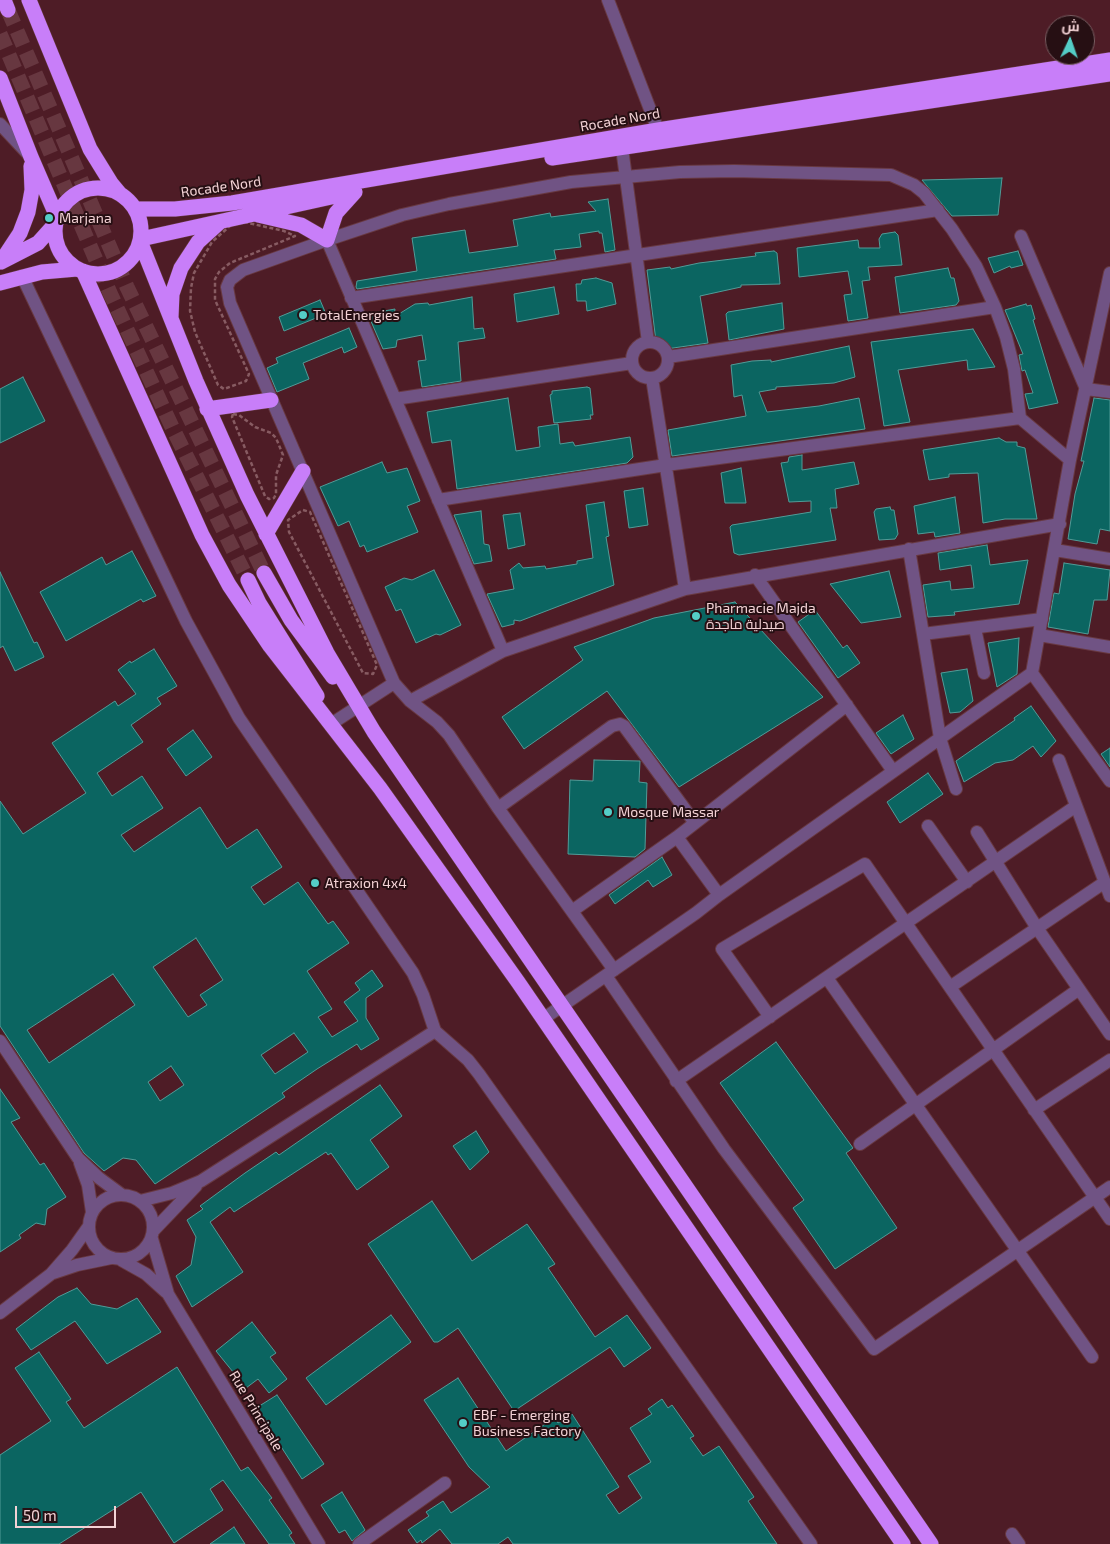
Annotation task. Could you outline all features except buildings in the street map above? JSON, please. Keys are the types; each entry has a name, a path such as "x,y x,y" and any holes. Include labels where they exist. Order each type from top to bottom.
{"highway":[{"path":"0,283 22,276 80,270 97,274 117,270 133,257 140,240 141,228 135,209 111,183 90,149 29,0"},
{"name":"Rocade Nord","path":"135,209 175,209 232,203 658,130 1110,60"},
{"name":"Rocade Nord","path":"140,240 220,222 250,213 355,192 622,148 1110,74"},
{"path":"0,78 30,157 57,220 56,239 62,254 80,270 215,560 270,646 380,788 543,1019 903,1544"},
{"path":"1,262 20,233 28,212 32,190 30,157"},
{"path":"1,262 38,243 57,220 65,204 81,192 101,189 121,195"},
{"path":"250,213 301,225 326,240 336,213 355,192"},
{"path":"171,323 172,294 181,268 198,242 220,222"},
{"path":"140,240 171,323 207,409 266,534 327,653 358,706 399,770 931,1544"},
{"path":"207,409 271,400"},
{"path":"266,534 303,471"},
{"path":"264,572 306,642 358,706"},
{"path":"248,580 259,603 303,670 331,724"}],"street":[{"path":"608,0 658,130"},
{"path":"0,124 30,157"},
{"path":"622,148 648,342"},
{"path":"1070,460 1020,418 1014,368 995,307 972,260 938,210 914,186 891,176 880,174 734,172 626,176 571,182 449,204 402,215 243,270 230,280 227,287 227,296 394,683 410,701 437,722 449,735 498,808 572,911 676,1080 778,1224 874,1349 1110,1187"},
{"path":"351,298 938,210"},
{"path":"1021,236 1086,389"},
{"path":"326,240 503,651"},
{"path":"543,1019 696,913 718,894 1032,673 1070,460 1110,273"},
{"path":"22,276 215,676 255,742 413,973 423,995 435,1031 443,1040 462,1054 480,1074 809,1543"},
{"path":"668,357 995,307"},
{"path":"648,342 663,347 668,357 666,368 658,376 652,378 637,372 632,363 632,357 637,347 648,342"},
{"path":"395,399 632,363"},
{"path":"652,378 685,589"},
{"path":"1086,389 1110,392"},
{"path":"438,500 666,465 1020,418"},
{"path":"410,701 503,651 685,589 1060,524"},
{"path":"909,549 940,738 956,789"},
{"path":"1055,550 1110,559"},
{"path":"755,576 893,771"},
{"path":"923,634 1042,619"},
{"path":"975,628 984,673"},
{"path":"1039,635 1110,647"},
{"path":"1032,673 1110,780"},
{"path":"331,724 394,683"},
{"path":"572,911 677,837 847,705"},
{"path":"498,808 612,726 620,724 624,726 695,823"},
{"path":"1059,760 1110,896"},
{"path":"676,1080 1076,806"},
{"path":"928,826 967,882"},
{"path":"977,832 994,863 1110,1034"},
{"path":"677,837 718,894"},
{"path":"770,1017 722,949 865,864 1110,1219"},
{"path":"950,987 1105,882"},
{"path":"827,978 1092,1357"},
{"path":"860,1144 1079,988"},
{"path":"140,1201 172,1193 201,1181 435,1031"},
{"path":"0,1042 78,1158 99,1178 122,1195 140,1201 151,1214 153,1234"},
{"path":"1034,1110 1110,1060"},
{"path":"78,1158 88,1185 92,1212 89,1226 90,1236 94,1246 116,1259"},
{"path":"51,1274 77,1265 140,1254 153,1234 201,1181"},
{"path":"92,1212 104,1199 122,1195"},
{"path":"0,1314 51,1274 72,1250 89,1226"},
{"name":"Rue Principale","path":"153,1234 168,1294"},
{"name":"Rue Principale","path":"116,1259 146,1274 168,1294 319,1544"},
{"path":"360,1544 446,1483"}],"path":[{"path":"233,414 239,415 256,427 271,433 276,438 283,456 276,475 276,494 274,498 269,499 265,496 232,417 233,414"},
{"path":"303,510 311,514 377,665 373,674 363,673 289,532 288,520 303,510"}],"tunnel":[{"path":"8,10 127,287 264,573"},
{"path":"0,34 110,293 172,427 248,580"}],"place":[{"name":"Marjana","path":"49,218"},
{"name":"TotalEnergies","path":"303,315"},
{"name":"Pharmacie Majda صيدلية ماجدة","path":"696,616"},
{"name":"Mosque Massar","path":"608,812"},
{"name":"Atraxion 4x4","path":"315,883"},
{"name":"EBF - Emerging Business Factory","path":"463,1423"}]}
